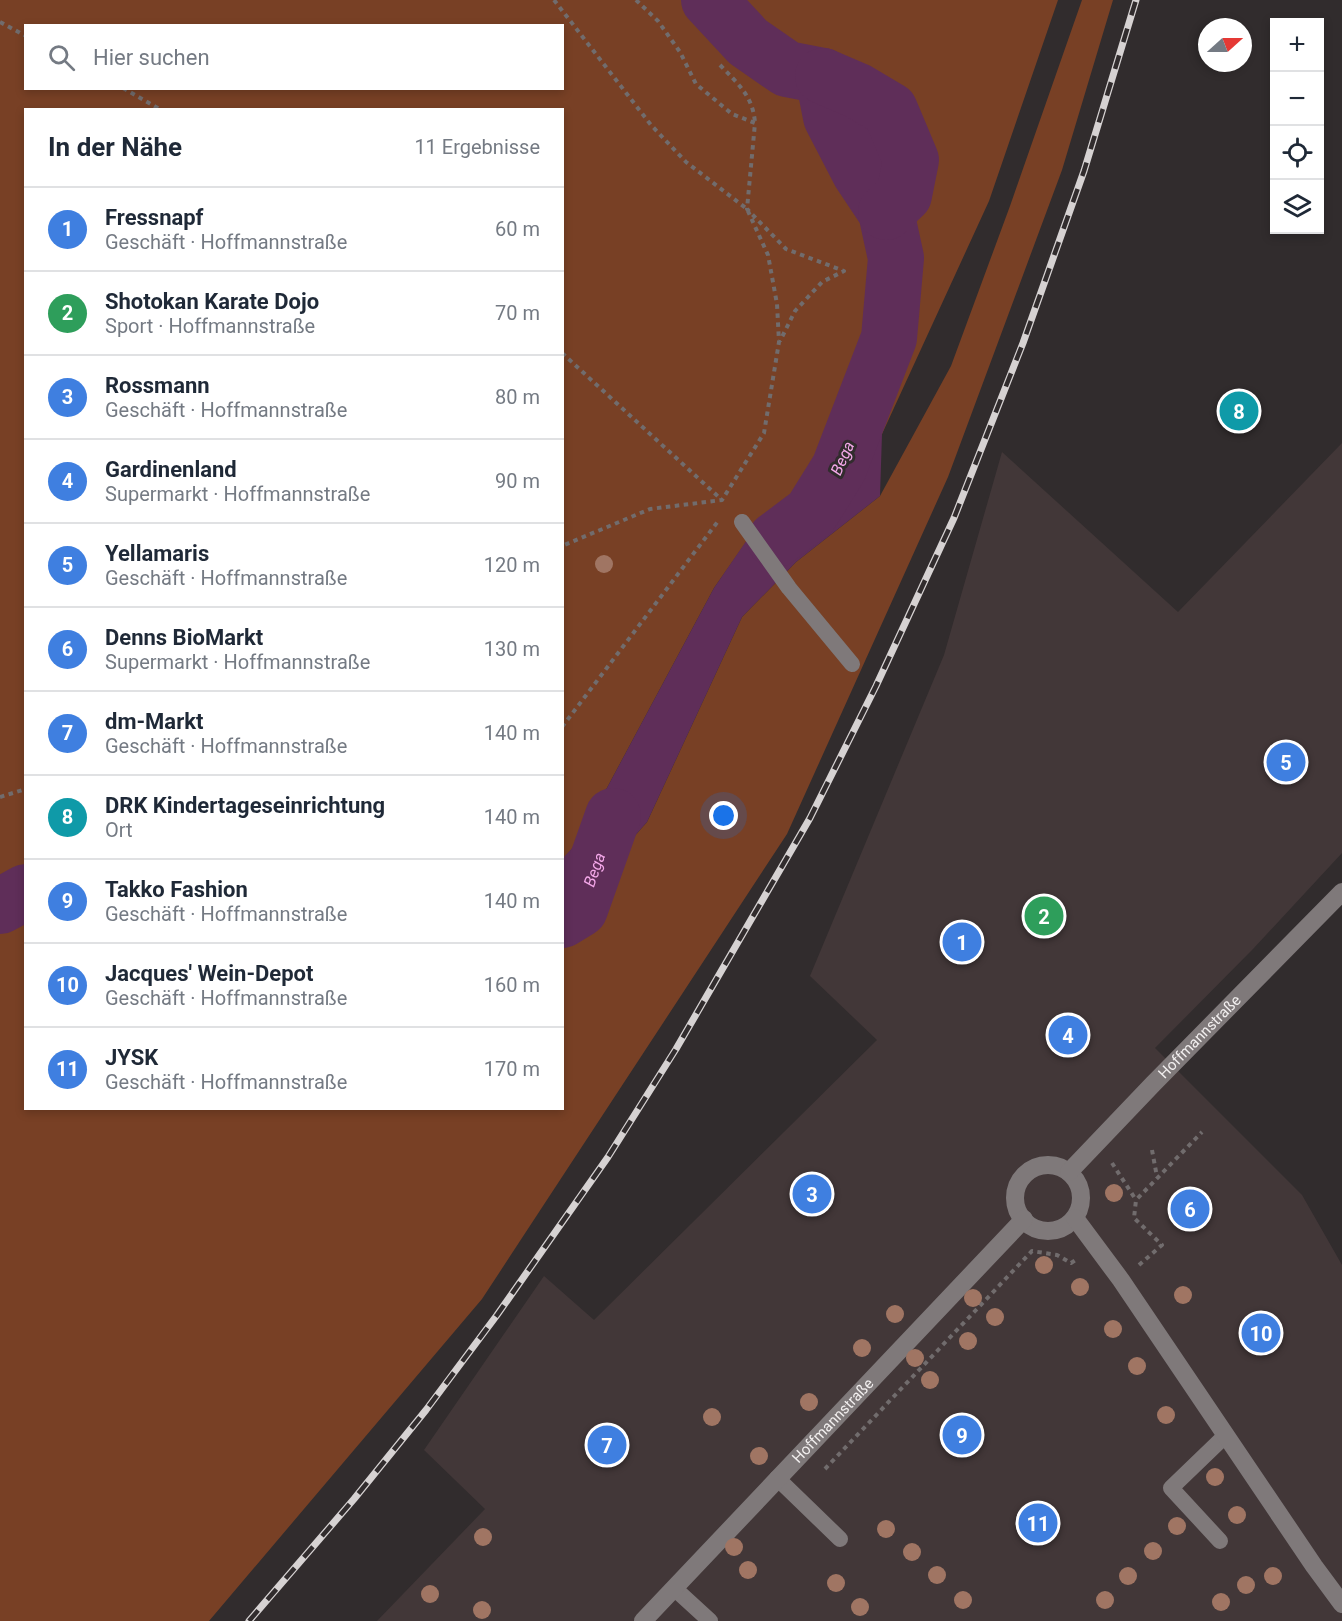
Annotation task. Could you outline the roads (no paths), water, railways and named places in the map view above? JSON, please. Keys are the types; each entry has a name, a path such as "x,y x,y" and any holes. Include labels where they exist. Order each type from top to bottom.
{"street":[{"name":"Hoffmannstraße","path":"1069,1172 1153,1084 1338,904"},
{"path":"1044,1165 1057,1166 1069,1172 1077,1182 1082,1194 1081,1207 1075,1218 1063,1228 1049,1231 1035,1228 1023,1219 1017,1209 1015,1197 1017,1186 1023,1176 1032,1168 1044,1165"},
{"path":"1075,1218 1121,1280 1342,1604"},
{"name":"Hoffmannstraße","path":"643,1621 1023,1219"}],"lane":[{"path":"742,522 789,588 852,664"},
{"path":"1220,1541 1171,1488 1226,1435"},
{"path":"777,1478 840,1539"},
{"path":"674,1588 710,1621"}],"water":[{"path":"882,434 880,496 796,562 742,617 647,822 585,892 564,902 564,857 578,842 714,588 751,534 847,475"}],"waterway":[{"name":"Bega","path":"709,0 748,42 787,69 823,76 831,117 860,173 886,212 896,258 889,338 839,468 811,513 775,540"},
{"path":"823,76 858,91 890,110 911,160 904,195 886,212"},
{"name":"Bega","path":"564,919 580,909 613,816"},
{"name":"Bega","path":"0,906 24,893"}],"railway":[{"path":"249,1621 354,1499 426,1410 497,1315 608,1157 676,1049 810,818 876,686 954,518 1023,343 1084,171 1136,0"}],"place":[{"name":"DRK Kindertageseinrichtung","path":"1239,411"},
{"name":"Yellamaris","path":"1286,762"},
{"name":"Shotokan Karate Dojo","path":"1044,916"},
{"name":"Fressnapf","path":"962,942"},
{"name":"Gardinenland","path":"1068,1035"},
{"name":"Rossmann","path":"812,1194"},
{"name":"Denns BioMarkt","path":"1190,1209"},
{"name":"Jacques' Wein-Depot","path":"1261,1333"},
{"name":"Takko Fashion","path":"962,1435"},
{"name":"dm-Markt","path":"607,1445"},
{"name":"JYSK","path":"1038,1523"}]}
